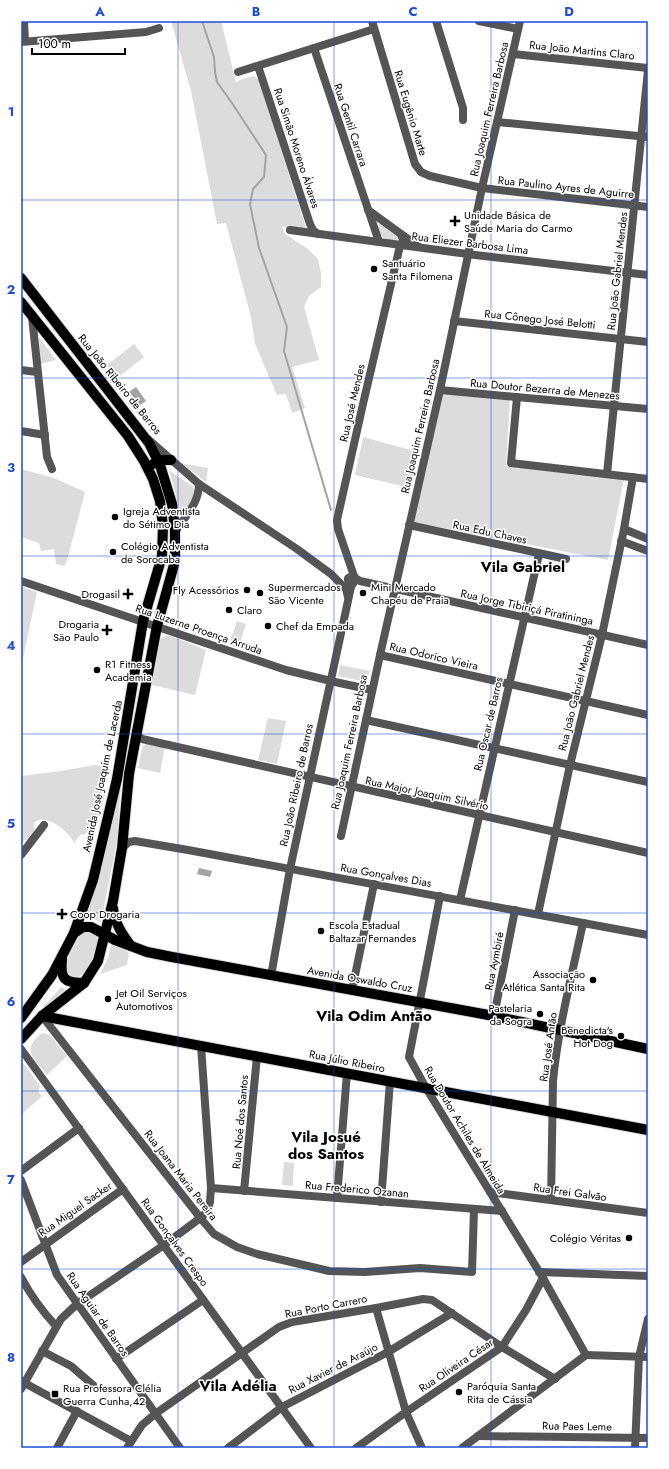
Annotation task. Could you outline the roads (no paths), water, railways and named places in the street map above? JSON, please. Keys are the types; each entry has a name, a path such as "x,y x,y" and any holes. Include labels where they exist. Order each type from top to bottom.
{"main road":[{"name":"Rua João Ribeiro de Barros","path":"21,278 143,434"},
{"name":"Avenida José Joaquim de Lacerda","path":"21,1018 48,981 74,934 93,880 116,779 144,621 162,556 164,526 160,501 149,470 128,436 25,310"},
{"path":"21,1038 42,1016 84,983 98,961 113,901 122,848 129,774 136,732 157,626 175,561 175,532 170,498 158,461 143,434"},
{"path":"149,470 150,467 158,461 171,460"},
{"path":"113,901 114,915 119,929 131,946"},
{"name":"Avenida Oswaldo Cruz","path":"74,934 83,927 91,926 105,935 131,946 147,952 172,958 420,1002 494,1016 560,1031 647,1045"},
{"path":"63,953 61,970 64,979 69,982 84,983"},
{"name":"Rua Júlio Ribeiro","path":"42,1016 648,1130"}],"street":[{"path":"24,21 23,41 146,32 159,28"},
{"path":"436,21 463,108 463,120"},
{"path":"479,21 519,25"},
{"path":"238,72 314,48 373,25"},
{"name":"Rua Eugênio Marte","path":"373,25 415,164 422,172 430,176 482,188"},
{"name":"Rua Joaquim Ferreira Barbosa","path":"341,836 519,25"},
{"name":"Rua Gentil Carrara","path":"314,48 379,242"},
{"name":"Rua João Martins Claro","path":"513,54 648,69"},
{"name":"Rua Simão Moreno Álvares","path":"258,66 310,224 313,230 318,234"},
{"name":"Rua João Gabriel Mendes","path":"607,474 634,205 645,137 648,69"},
{"path":"497,122 645,137"},
{"name":"Rua Paulino Ayres de Aguirre","path":"482,188 648,207"},
{"path":"368,210 419,248"},
{"name":"Rua Gentil Carrara","path":"368,210 369,241"},
{"name":"Rua Eliezer Barbosa Lima","path":"290,230 419,248 648,275"},
{"name":"Rua José Mendes","path":"353,578 338,529 337,520 401,245 401,234"},
{"path":"25,310 37,372 47,457 52,469"},
{"name":"Rua Cônego José Belotti","path":"454,321 648,342"},
{"path":"21,370 37,372"},
{"name":"Rua Doutor Bezerra de Menezes","path":"440,390 648,409"},
{"path":"517,397 511,463 648,479"},
{"path":"21,431 45,435"},
{"name":"Rua João Ribeiro de Barros","path":"143,434 199,484 292,545 332,574 346,589 349,600"},
{"name":"Rua João Gabriel Mendes","path":"538,914 570,765 602,635 624,530 633,477"},
{"path":"195,503 199,492 199,484"},
{"path":"175,532 195,503 209,490"},
{"name":"Rua Edu Chaves","path":"409,525 566,559"},
{"path":"624,530 648,539"},
{"path":"621,541 648,551"},
{"name":"Rua Oscar de Barros","path":"460,900 539,554"},
{"name":"Rua João Ribeiro de Barros","path":"271,976 290,869 353,578 344,578 332,574"},
{"name":"Rua Jorge Tibiriçá Piratininga","path":"353,578 394,589 648,645"},
{"name":"Rua Luzerne Proença Arruda","path":"21,581 144,621 286,670 372,690"},
{"name":"Rua Odorico Vieira","path":"380,655 648,715"},
{"path":"366,720 648,782"},
{"name":"Rua Major Joaquim Silvério","path":"136,732 142,740 648,853"},
{"path":"21,855 44,825"},
{"name":"Rua Gonçalves Dias","path":"122,848 129,842 135,841 648,935"},
{"path":"352,990 374,884"},
{"name":"Rua Doutor Achiles de Almeida","path":"440,896 409,1057 426,1088 541,1275 586,1355"},
{"name":"Rua Aymbiré","path":"494,1016 515,910"},
{"name":"Rua José Antão","path":"551,1200 553,1081 560,1031 583,923"},
{"name":"Rua Joana Maria Pereira","path":"42,1016 214,1234 237,1246 257,1254 329,1271 365,1272 420,1268 472,1272 474,1209"},
{"path":"129,1445 77,1412 22,1384 61,1319 77,1304 164,1245 208,1209 211,1188 201,1046"},
{"name":"Rua Gonçalves Crespo","path":"21,1049 311,1448"},
{"name":"Rua Noé dos Santos","path":"244,1191 257,1056"},
{"path":"337,1198 347,1073"},
{"path":"381,1202 390,1082"},
{"path":"21,1171 79,1128"},
{"name":"Rua Aguiar de Barros","path":"21,1180 57,1275 180,1448"},
{"name":"Rua Frederico Ozanan","path":"211,1188 502,1211"},
{"name":"Rua Miguel Sacker","path":"21,1262 123,1189"},
{"name":"Rua Frei Galvão","path":"490,1192 648,1214"},
{"path":"541,1275 648,1276"},
{"name":"Rua Oliveira César","path":"356,1448 502,1347 526,1310 541,1275"},
{"path":"21,1277 40,1308 56,1326"},
{"name":"Rua Porto Carrero","path":"129,1445 142,1425 155,1414 279,1327 292,1322 423,1299 432,1300 452,1313"},
{"path":"116,1359 204,1300"},
{"path":"376,1308 406,1412 422,1448"},
{"path":"452,1313 502,1347 555,1379"},
{"name":"Rua Xavier de Araújo","path":"228,1448 282,1407 388,1352 452,1313"},
{"path":"635,1448 639,1357 648,1319"},
{"path":"42,1351 71,1366 93,1385"},
{"path":"462,1448 586,1355 648,1357"},
{"path":"56,1448 77,1412"},
{"path":"494,1424 506,1436"},
{"name":"Rua Paes Leme","path":"478,1436 648,1438"}],"waterway":[{"path":"202,21 214,57 217,82 266,155 264,177 253,189 250,204 259,248 287,327 284,351 331,510"}],"place":[{"name":"Unidade Básica de Saúde Maria do Carmo","path":"455,221"},
{"name":"Santuário Santa Filomena","path":"374,269"},
{"name":"Igreja Adventista do Sétimo Dia","path":"115,517"},
{"name":"Colégio Adventista de Sorocaba","path":"113,552"},
{"name":"Fly Acessórios","path":"247,590"},
{"name":"Supermercados São Vicente","path":"260,593"},
{"name":"Mini Mercado Chapéu de Praia","path":"363,593"},
{"name":"Drogasil","path":"128,594"},
{"name":"Claro","path":"229,610"},
{"name":"Chef da Empada","path":"268,626"},
{"name":"Drogaria São Paulo","path":"107,630"},
{"name":"R1 Fitness Academia","path":"97,670"},
{"name":"Coop Drogaria","path":"62,914"},
{"name":"Escola Estadual Baltazar Fernandes","path":"321,931"},
{"name":"Associação Atlética Santa Rita","path":"593,980"},
{"name":"Jet Oil Serviços Automotivos","path":"108,999"},
{"name":"Pastelaria da Sogra","path":"540,1014"},
{"name":"Benedicta's Hot Dog","path":"621,1036"},
{"name":"Colégio Véritas","path":"629,1238"},
{"name":"Paróquia Santa Rita de Cássia","path":"459,1392"},
{"name":"Rua Professora Clélia Guerra Cunha,42","path":"55,1394"}],"district":[{"name":"Vila Gabriel","path":"523,567"},
{"name":"Vila Odim Antão","path":"374,1016"},
{"name":"Vila Josué dos Santos","path":"326,1146"},
{"name":"Vila Adélia","path":"238,1386"}]}
